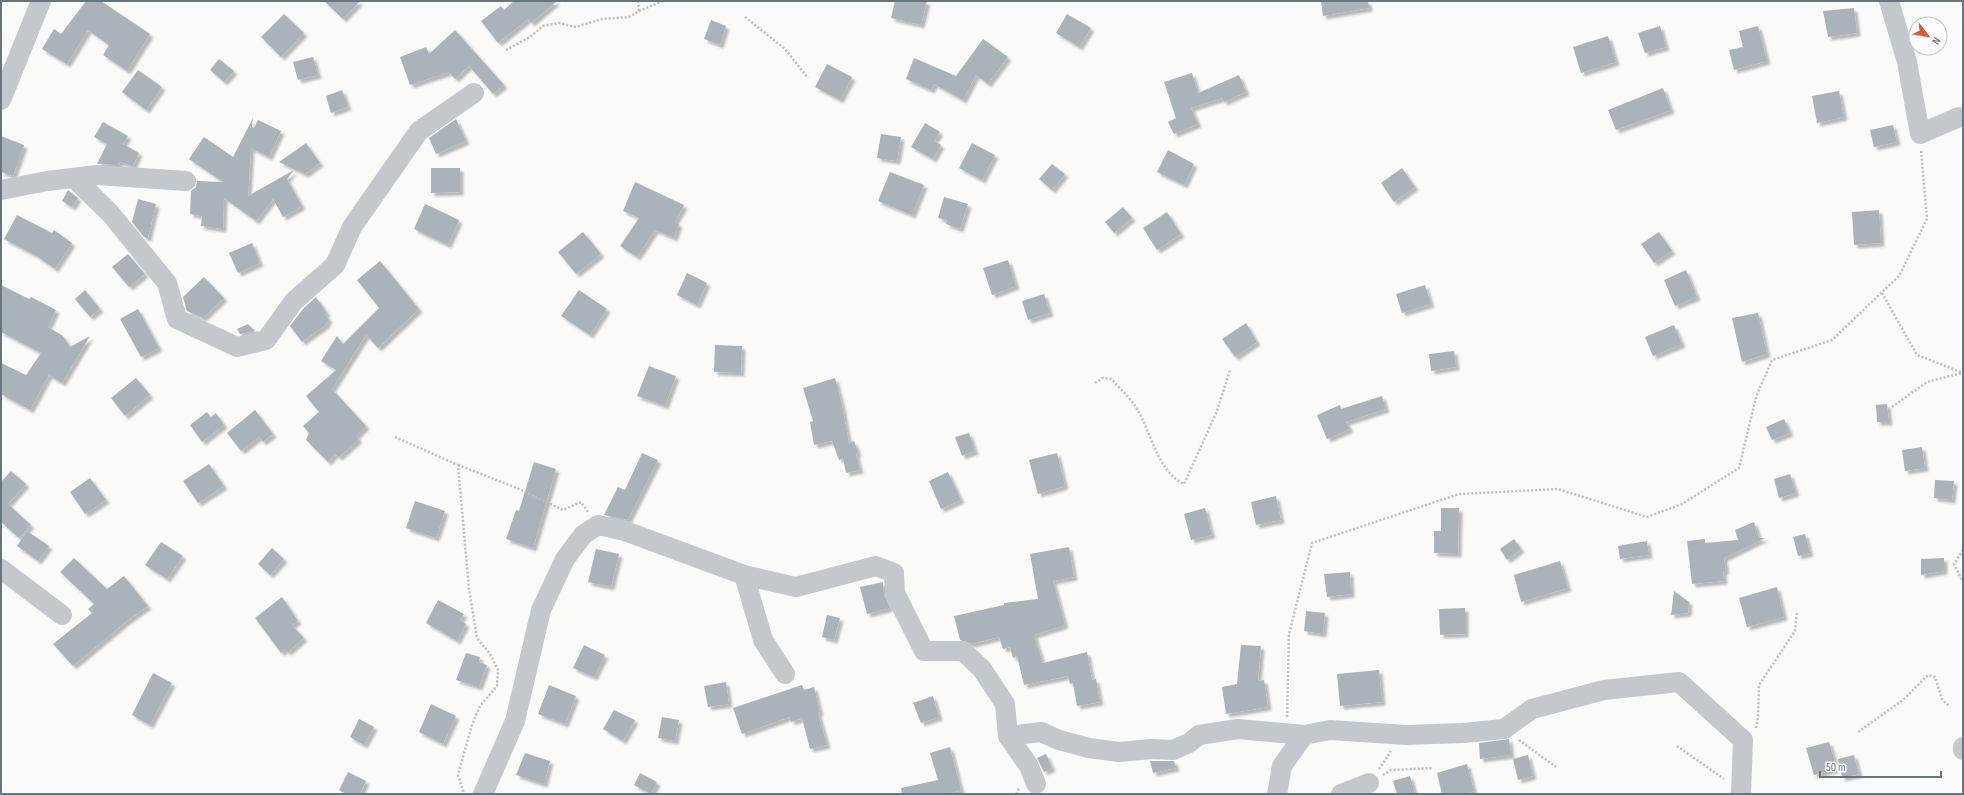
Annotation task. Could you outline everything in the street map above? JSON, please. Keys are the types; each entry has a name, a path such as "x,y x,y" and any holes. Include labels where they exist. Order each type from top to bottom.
{"street":[{"path":"1,100 41,1"},
{"path":"1889,1 1906,62 1920,134 1959,117"},
{"path":"74,178 110,213 167,283 177,320 237,347 266,340 294,301 335,265 352,227 419,132 474,93"},
{"path":"1,190 47,181 97,175 186,181"},
{"path":"483,794 515,721 541,610 565,560 583,535 598,525 625,531 744,575 796,587 876,566 894,573 896,593 924,651 963,651 982,669 1005,704 1008,736 1029,766 1036,784"},
{"path":"1,569 62,615"},
{"path":"744,575 763,640 785,674"},
{"path":"1008,736 1041,732 1059,740 1089,748 1119,752 1151,749 1173,750 1189,743 1199,735 1238,729 1295,734 1330,730 1402,735 1463,733 1504,729 1532,709 1604,690 1679,682 1743,740 1741,792"},
{"path":"1277,794 1282,766 1295,734"},
{"path":"1341,794 1369,783"}],"path":[{"path":"638,1 639,11"},
{"path":"506,50 530,37 543,26 559,23 576,27 602,19 629,18 639,11 663,1"},
{"path":"745,17 785,50 808,78"},
{"path":"1295,734 1289,634 1312,543 1459,494 1558,489 1647,517 1682,504 1739,468 1756,397 1772,360 1832,340 1899,276 1927,220 1920,134"},
{"path":"1882,292 1917,355 1963,373"},
{"path":"1095,383 1103,378 1111,379 1120,389 1136,408 1156,451 1175,479 1184,484 1217,411 1230,370"},
{"path":"1892,407 1927,382 1963,373"},
{"path":"395,437 517,488 563,510 581,502 598,525"},
{"path":"458,464 469,589 476,638 490,654 498,670 497,686 480,706 472,725 458,775 464,794"},
{"path":"1963,550 1954,564 1963,582"},
{"path":"1755,732 1758,717 1759,685 1794,630 1797,611"},
{"path":"1858,732 1902,700 1928,675 1936,677 1942,699 1950,707"},
{"path":"1504,729 1556,767"},
{"path":"1369,783 1402,735"},
{"path":"1677,746 1741,792"},
{"path":"1369,783 1391,770 1433,768"}],"building":[{"path":"86,1 101,1 150,34 127,71 103,55 109,45 88,30 67,64 42,49 54,29 61,34"},
{"path":"324,1 360,1 343,19"},
{"path":"514,1 557,1 531,23 528,19 498,43 481,21 501,6 504,10"},
{"path":"895,1 927,1 921,25 891,18"},
{"path":"1321,1 1368,1 1369,8 1323,16"},
{"path":"1854,8 1857,33 1828,37 1823,11"},
{"path":"284,14 304,33 281,57 261,37"},
{"path":"1067,14 1091,28 1079,47 1056,33"},
{"path":"711,20 726,26 720,45 704,39"},
{"path":"1660,26 1666,47 1645,53 1638,33"},
{"path":"1758,26 1767,61 1734,70 1729,50 1743,47 1739,31"},
{"path":"455,30 504,85 493,94 469,66 455,79 449,72 410,85 400,57 426,47 429,54"},
{"path":"1608,36 1616,62 1581,73 1573,47"},
{"path":"983,39 1008,57 988,84 976,75 963,100 934,84 931,90 906,79 914,58 956,76"},
{"path":"313,57 318,75 298,80 293,62"},
{"path":"219,59 234,71 224,82 210,70"},
{"path":"827,64 852,77 840,100 815,87"},
{"path":"138,70 162,87 146,110 122,92"},
{"path":"1192,73 1198,93 1239,75 1246,92 1224,102 1222,98 1191,108 1198,124 1174,134 1168,122 1176,118 1164,82"},
{"path":"1663,88 1671,110 1616,130 1608,110"},
{"path":"342,90 348,107 331,113 326,96"},
{"path":"1839,91 1844,117 1817,123 1812,96"},
{"path":"253,118 252,127 254,128 258,120 281,131 269,157 251,148 248,196 294,170 287,179 302,206 283,217 273,199 256,221 224,198 223,229 201,226 202,216 190,214 191,191 196,187 197,181 223,182 189,159 204,137 233,157"},
{"path":"456,119 466,141 436,154 429,138"},
{"path":"103,122 128,136 123,144 139,153 133,166 120,162 118,165 97,164 107,144 94,137"},
{"path":"925,123 940,132 934,141 941,145 933,159 911,147"},
{"path":"1893,125 1897,142 1874,147 1870,130"},
{"path":"881,134 901,137 897,161 877,158"},
{"path":"1,136 24,145 13,176 1,172"},
{"path":"306,143 320,163 305,174 279,162"},
{"path":"972,143 995,155 982,180 959,168"},
{"path":"1168,150 1194,164 1184,185 1157,172"},
{"path":"1052,164 1065,174 1052,190 1039,179"},
{"path":"431,168 460,168 460,192 431,193"},
{"path":"1402,168 1415,187 1394,202 1381,183"},
{"path":"890,172 924,185 912,215 878,201"},
{"path":"635,182 684,205 675,222 679,224 674,238 655,230 637,257 620,246 639,218 623,211"},
{"path":"68,190 78,198 72,207 62,201"},
{"path":"944,197 968,204 960,229 946,224 947,220 938,218"},
{"path":"138,199 156,204 148,238 144,237 132,222"},
{"path":"425,204 459,220 448,245 414,229"},
{"path":"1123,207 1132,218 1114,233 1105,222"},
{"path":"1879,210 1881,243 1854,245 1852,212"},
{"path":"1167,212 1181,234 1157,250 1143,228"},
{"path":"17,215 52,233 54,230 72,243 55,269 35,255 4,239"},
{"path":"583,232 601,254 576,274 558,252"},
{"path":"1659,232 1672,251 1654,263 1641,244"},
{"path":"252,243 260,263 238,273 229,253"},
{"path":"128,254 145,274 129,287 112,267"},
{"path":"1008,260 1016,286 992,295 983,268"},
{"path":"380,261 419,309 378,348 366,335 332,389 366,426 356,436 359,439 339,457 335,454 328,462 306,440 309,433 303,426 319,412 306,396 336,370 321,361 337,336 343,344 379,308 357,280"},
{"path":"1686,270 1697,297 1675,306 1664,280"},
{"path":"687,273 707,283 697,305 677,295"},
{"path":"204,277 224,298 203,318 187,311 183,297"},
{"path":"1,285 29,299 31,297 56,310 48,327 63,336 70,347 90,336 62,383 49,375 30,410 1,394 1,363 26,375 41,353 1,332"},
{"path":"1425,285 1431,304 1402,313 1396,294"},
{"path":"85,290 100,309 90,317 75,299"},
{"path":"579,290 607,309 590,335 561,316"},
{"path":"1044,294 1050,313 1028,320 1022,301"},
{"path":"316,297 327,313 325,314 329,320 326,323 327,324 302,342 290,326 303,309"},
{"path":"138,309 159,348 141,357 120,319"},
{"path":"1758,313 1767,354 1742,362 1732,318"},
{"path":"1246,323 1257,342 1235,357 1222,339"},
{"path":"248,324 255,331 240,334 237,329"},
{"path":"1674,325 1682,344 1653,356 1645,337"},
{"path":"715,345 742,346 741,373 714,372"},
{"path":"1454,351 1456,367 1431,371 1429,354"},
{"path":"649,366 676,376 665,406 637,396"},
{"path":"136,378 150,395 125,416 111,398"},
{"path":"835,378 849,443 854,441 858,453 856,454 860,470 846,473 843,458 839,460 832,441 814,445 810,422 813,421 803,388"},
{"path":"1382,396 1386,409 1346,422 1350,429 1327,439 1317,415 1340,405 1341,409"},
{"path":"1887,404 1889,422 1877,422 1876,405"},
{"path":"255,410 273,434 263,442 259,437 241,451 227,433"},
{"path":"207,412 211,417 216,413 224,425 202,442 190,425"},
{"path":"1784,419 1790,433 1772,440 1766,427"},
{"path":"969,433 975,451 962,456 955,437"},
{"path":"1922,447 1925,468 1905,471 1902,450"},
{"path":"642,453 658,460 628,520 604,515 618,487 625,490"},
{"path":"1057,453 1065,486 1038,494 1029,460"},
{"path":"534,462 556,469 533,548 506,539 516,510 519,511"},
{"path":"209,464 224,486 198,503 183,481"},
{"path":"11,471 26,484 8,504 31,525 19,538 1,522 1,482"},
{"path":"948,472 961,500 941,509 929,481"},
{"path":"1790,474 1796,493 1779,498 1774,479"},
{"path":"90,478 106,500 85,514 70,492"},
{"path":"1935,480 1954,481 1952,500 1934,498"},
{"path":"1276,496 1281,520 1256,525 1251,502"},
{"path":"415,501 445,511 436,538 406,528"},
{"path":"1205,508 1212,535 1191,540 1184,514"},
{"path":"1441,508 1459,508 1458,554 1434,553 1434,531 1441,531"},
{"path":"1754,522 1759,538 1765,538 1724,558 1726,571 1723,571 1724,581 1692,584 1687,541 1705,539 1705,543 1738,540 1735,530"},
{"path":"27,531 49,546 38,561 17,546"},
{"path":"1805,534 1810,553 1798,556 1793,537"},
{"path":"1514,539 1521,549 1507,560 1500,549"},
{"path":"1647,541 1649,555 1620,559 1618,546"},
{"path":"161,542 183,556 167,579 145,565"},
{"path":"1069,547 1074,577 1053,581 1065,625 1034,635 1043,663 1087,652 1092,680 1096,679 1100,702 1077,706 1073,683 1070,684 1068,676 1024,685 1017,656 1013,658 1010,647 1003,649 999,637 972,644 960,640 954,616 1004,605 1004,603 1038,599 1030,554"},
{"path":"272,548 284,559 270,575 258,564"},
{"path":"596,549 619,554 611,587 588,582"},
{"path":"74,558 107,589 124,576 148,606 128,620 73,666 53,644 92,613 88,609 94,604 60,572"},
{"path":"1944,558 1944,571 1921,575 1921,559"},
{"path":"1560,561 1568,588 1521,602 1514,575"},
{"path":"1350,572 1351,594 1327,597 1324,574"},
{"path":"883,582 884,594 890,608 867,614 860,587"},
{"path":"1777,587 1784,617 1747,627 1739,598"},
{"path":"1674,591 1689,602 1688,613 1671,615"},
{"path":"282,597 298,621 292,625 304,638 288,652 285,649 281,653 255,618"},
{"path":"438,600 464,614 460,620 466,624 457,641 426,623"},
{"path":"1465,608 1465,634 1440,635 1439,609"},
{"path":"1306,611 1325,613 1323,634 1304,631"},
{"path":"827,615 840,618 834,640 822,637"},
{"path":"584,645 605,655 594,677 573,668"},
{"path":"1241,645 1261,646 1258,681 1264,680 1268,707 1226,714 1222,687 1237,684"},
{"path":"466,653 480,657 479,662 487,665 479,687 456,680"},
{"path":"1379,670 1382,702 1340,706 1337,674"},
{"path":"153,673 172,683 150,725 132,715"},
{"path":"726,682 729,704 708,707 704,686"},
{"path":"549,685 576,696 565,724 538,714"},
{"path":"802,685 804,690 814,687 820,712 818,713 827,745 810,749 802,718 791,722 790,717 742,734 733,708"},
{"path":"933,696 939,717 921,723 913,703"},
{"path":"431,704 456,716 443,744 419,732"},
{"path":"614,710 635,720 623,741 603,729"},
{"path":"662,717 679,720 675,741 658,738"},
{"path":"359,719 374,727 364,745 350,737"},
{"path":"1509,739 1511,755 1480,759 1479,743"},
{"path":"1829,742 1837,769 1814,775 1806,748"},
{"path":"950,747 961,790 947,794 902,794 901,788 938,780 930,753"},
{"path":"525,753 550,761 544,784 516,775"},
{"path":"1046,754 1052,768 1044,772 1037,758"},
{"path":"1528,755 1533,776 1518,780 1513,759"},
{"path":"1854,755 1859,774 1842,778 1838,759"},
{"path":"1150,761 1174,761 1176,768 1153,773"},
{"path":"1467,764 1474,791 1465,794 1442,794 1437,773"},
{"path":"348,772 366,781 360,794 346,794 339,790"},
{"path":"640,773 657,782 651,794 634,785"},
{"path":"1410,776 1415,794 1397,794 1393,781"}]}
